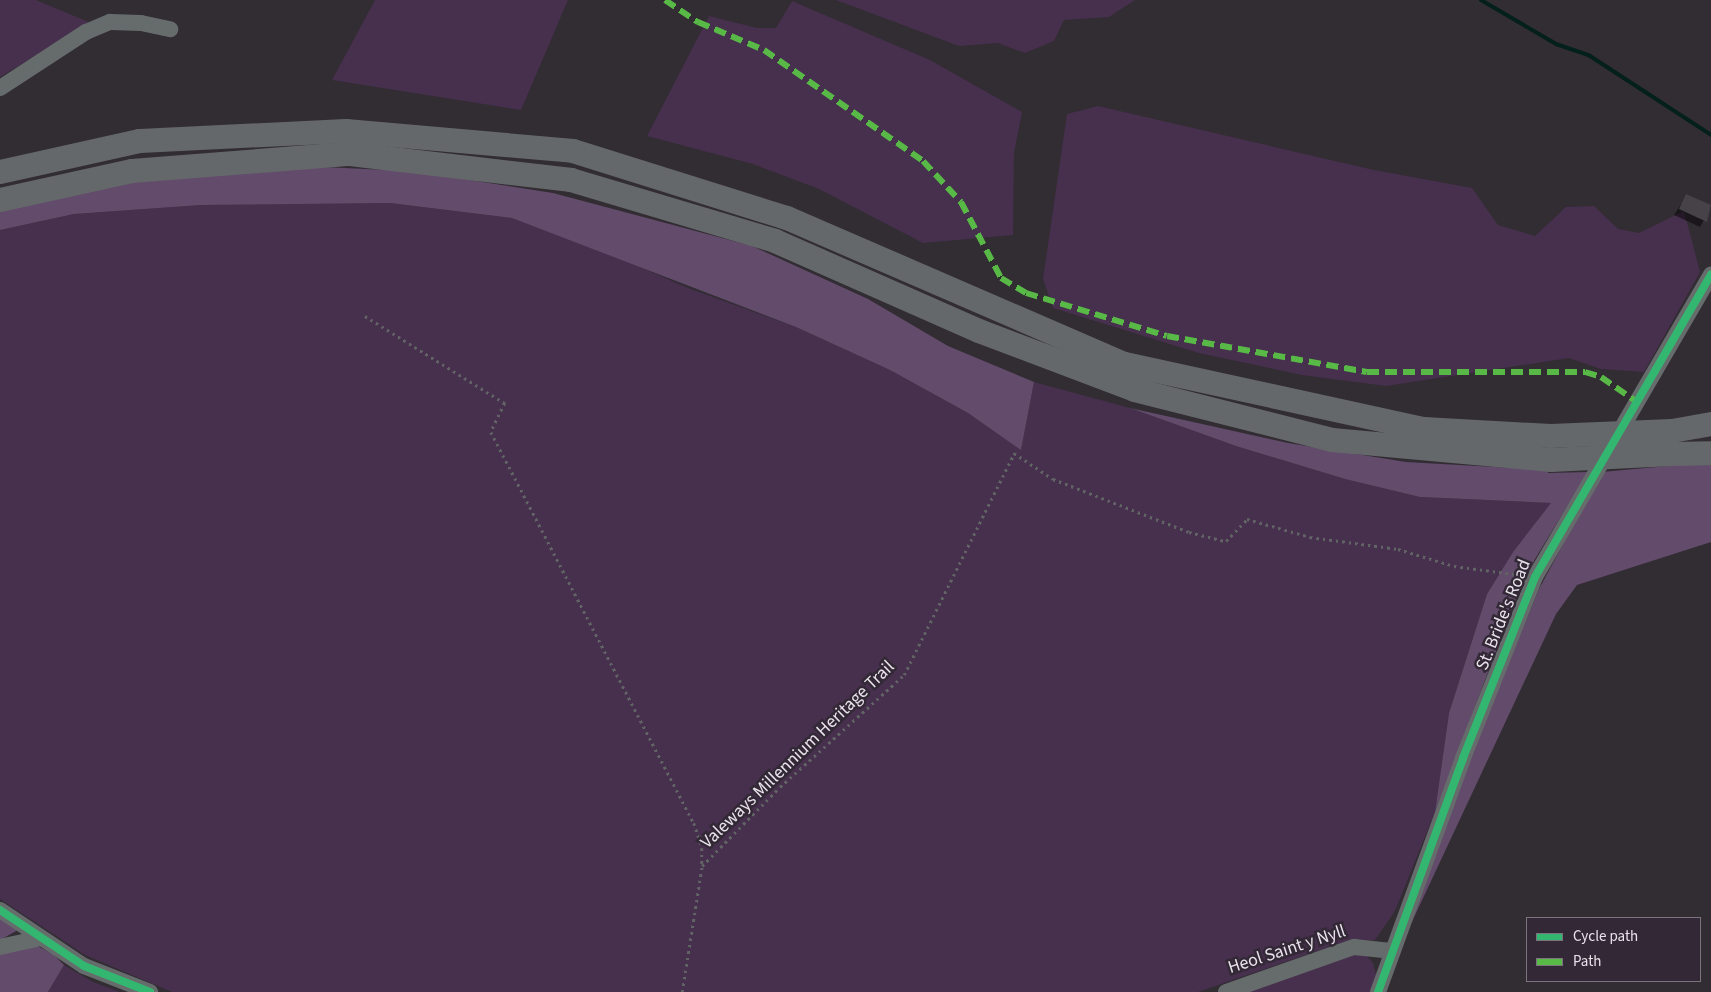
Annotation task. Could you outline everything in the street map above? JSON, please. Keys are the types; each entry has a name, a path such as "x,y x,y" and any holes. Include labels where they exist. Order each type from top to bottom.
{"highway":[{"path":"0,172 140,141 346,131 573,152 787,218 1125,364 1424,429 1672,443 1711,453"},
{"path":"0,200 132,171 350,154 571,180 774,241 979,331 1135,390 1332,440 1551,460 1672,443 1711,424"}],"street":[{"path":"0,88 86,32 110,22 141,23 170,30"},
{"name":"St. Bride's Road","path":"1378,992 1391,951 1535,577 1711,275"},
{"path":"0,910 84,966 150,992"},
{"path":"0,948 41,938"},
{"name":"Heol Saint y Nyll","path":"1226,992 1354,947 1391,951"}],"path":[{"path":"365,316 505,402 491,432 694,823 702,848 702,866"}],"shaded area":[{"path":"0,0 36,0 91,23 0,77"},
{"path":"375,0 568,0 521,110 332,80"},
{"path":"836,0 1135,0 1109,17 1064,20 1054,41 1025,53 998,43 959,46"},
{"path":"792,1 930,60 1022,112 1014,153 1013,235 923,243 819,189 753,164 647,136 709,16 757,28 776,28"},
{"path":"1098,106 1374,170 1472,188 1498,225 1535,236 1566,207 1594,206 1618,229 1639,233 1684,211 1700,272 1644,372 1601,369 1569,358 1386,386 1302,375 1199,353 1053,308 1043,279 1067,114"},
{"path":"278,165 411,171 553,193 752,246 868,299 948,346 1034,382 1021,450 968,413 890,370 796,327 512,218 390,203 201,205 74,214 0,230 0,203 134,174"},
{"path":"390,203 512,218 585,243 688,288 796,327 890,370 968,413 1021,449 1034,382 1130,408 1236,446 1345,479 1420,497 1552,503 1513,552 1487,594 1449,713 1435,812 1395,911 1375,940 1332,946 1198,992 172,992 85,955 0,899 0,230 74,214 201,205"},
{"path":"1130,408 1288,443 1406,462 1548,470 1548,473 1588,472 1535,559 1515,601 1435,812 1449,713 1487,594 1513,552 1551,503 1420,497 1345,479 1236,446"},
{"path":"1711,462 1711,542 1577,585 1556,614 1410,926 1476,744 1539,589 1602,472"},
{"path":"0,915 18,930 0,940"},
{"path":"38,946 54,955 64,965 48,992 0,992 0,951"},
{"path":"1349,952 1367,956 1373,963 1376,974 1370,992 1242,992"},
{"path":"64,965 93,982 120,992 48,992"}],"building":[{"path":"1686,194 1711,205 1707,222 1679,209"}],"waterway":[{"path":"1481,0 1556,44 1590,56 1711,135"}],"marked path":[{"path":"665,0 698,22 764,50 923,161 961,202 1001,278 1026,293 1167,336 1367,372 1585,372 1601,377 1637,402"}],"cycle path":[{"path":"1378,992 1463,758 1535,577 1711,275"},
{"path":"0,910 84,966 150,992"}]}
